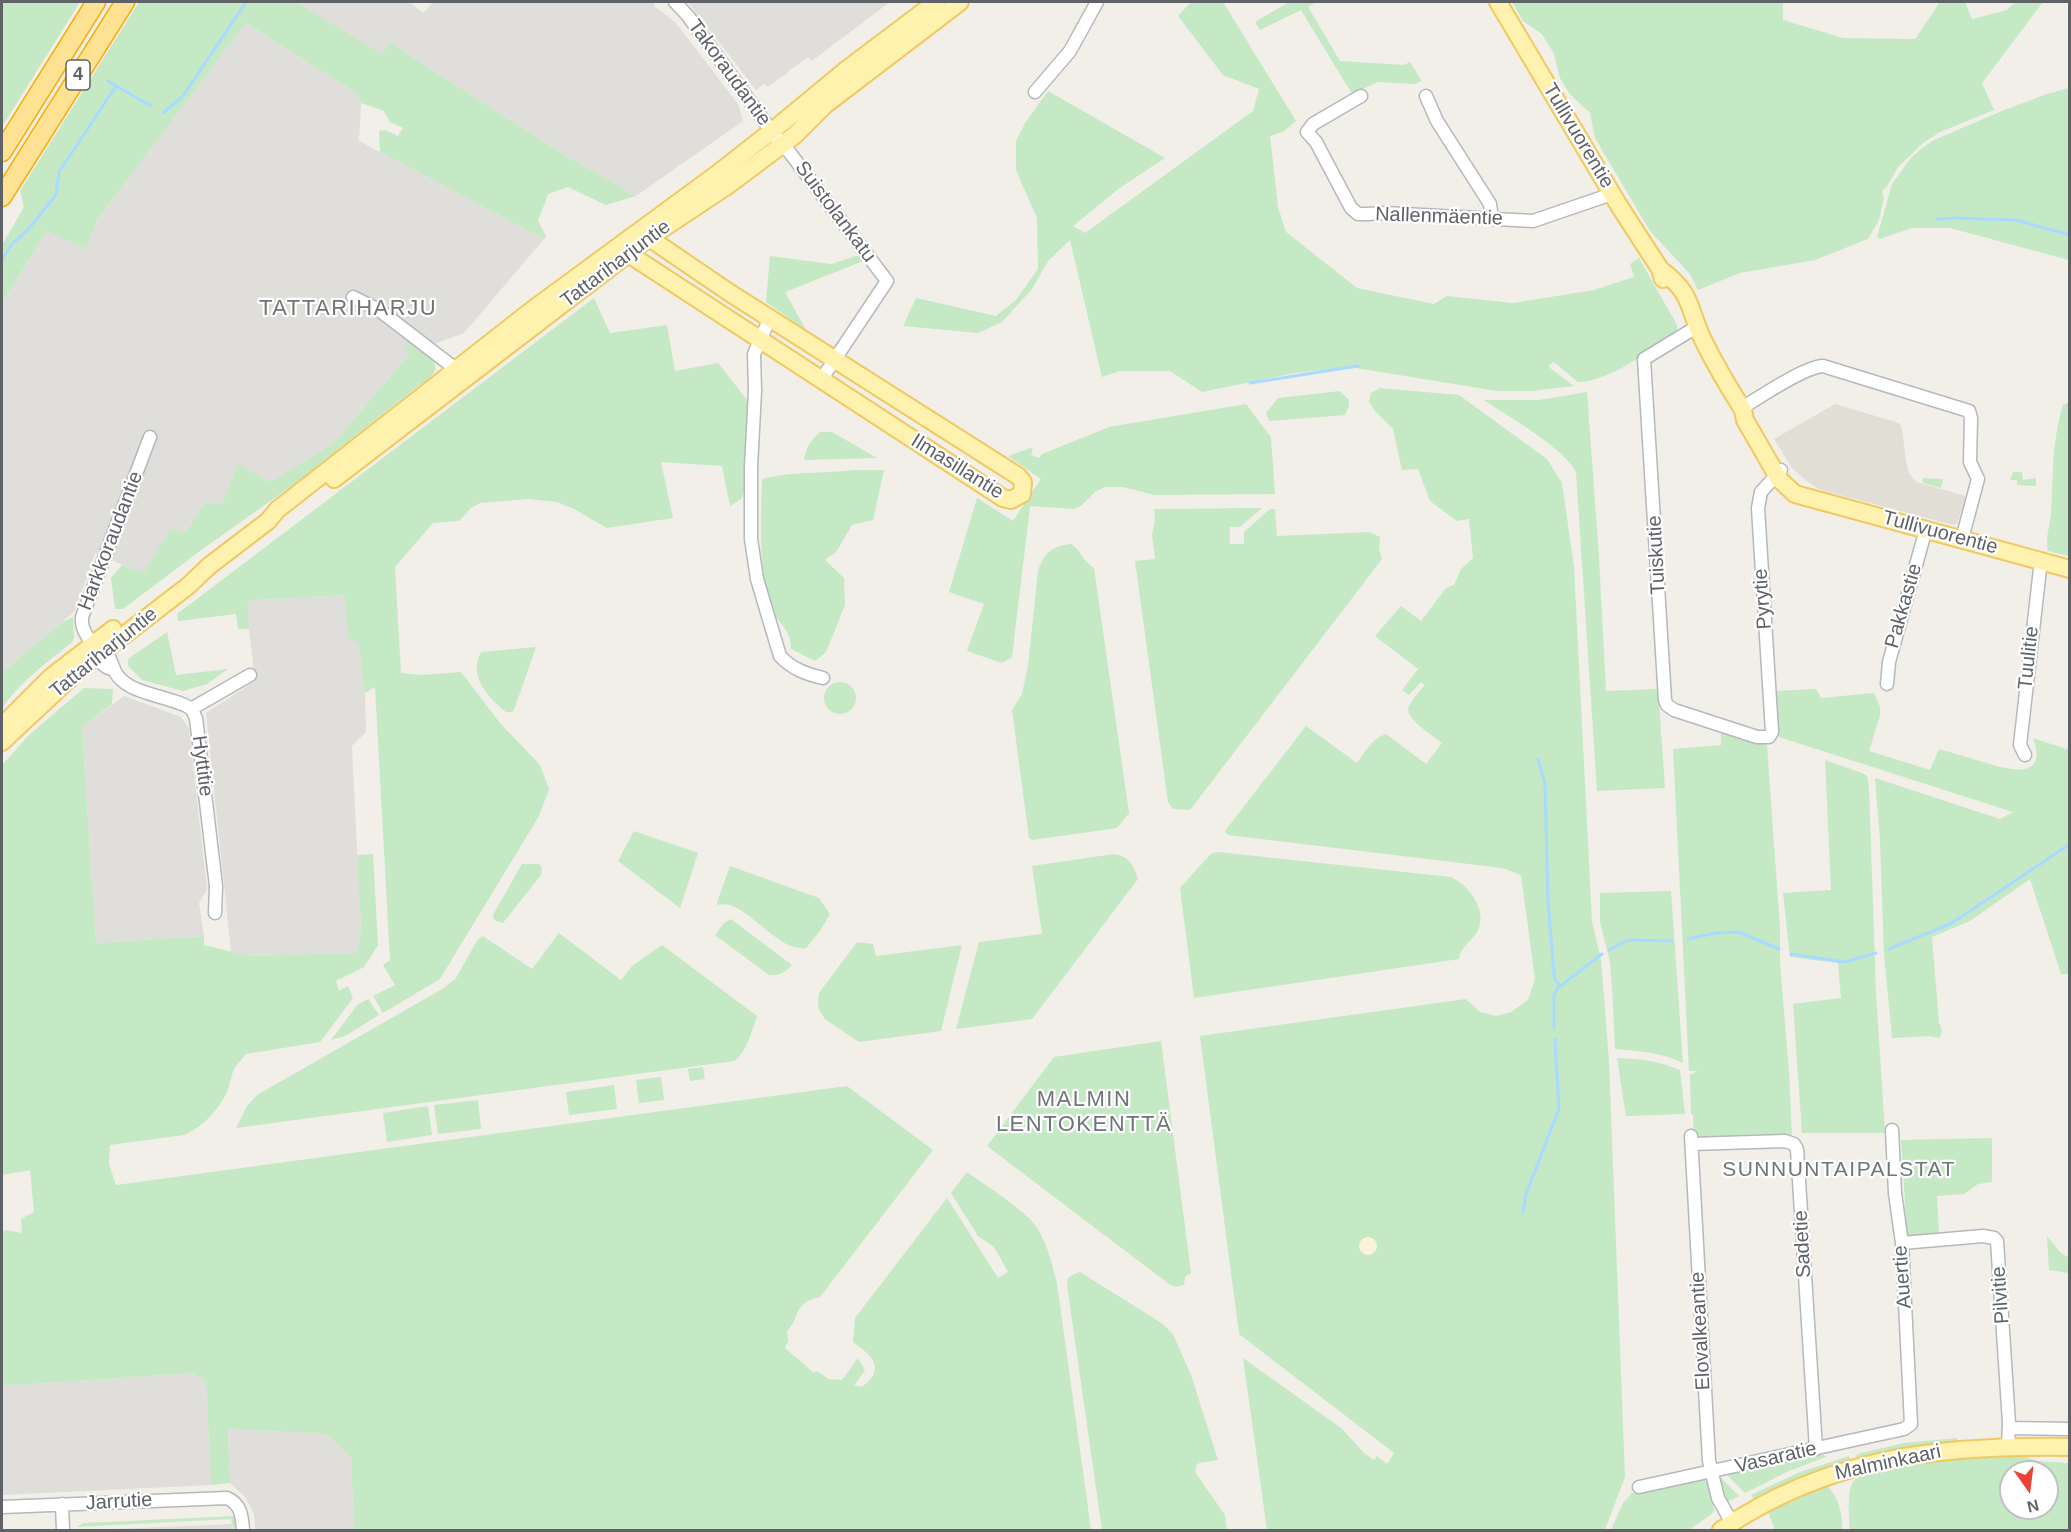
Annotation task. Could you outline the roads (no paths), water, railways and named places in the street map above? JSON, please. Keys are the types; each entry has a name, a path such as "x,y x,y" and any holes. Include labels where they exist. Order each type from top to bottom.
{"highway":[{"name":"4","path":"2,152 96,2"},
{"name":"4","path":"5,190 125,2"}],"main road":[{"name":"Tattariharjuntie","path":"2,742 97,650 183,578 208,566 268,521 277,510 462,374 532,310 644,234 727,186 846,70 936,2"},
{"name":"Tattariharjuntie","path":"777,138 795,135 825,105 960,2"},
{"name":"Tullivuorentie","path":"1498,2 1612,194 1660,269 1668,290 1698,326 1703,340 1742,409 1745,420 1795,494 2056,564"},
{"name":"Ilmasillantie","path":"623,250 1004,498 1011,500 1022,494 1023,482 1018,476 770,318 644,234"},
{"name":"Tattariharjuntie","path":"2,726 51,677 97,650"},
{"name":"Malminkaari","path":"1726,1527 1787,1492 1845,1469 1913,1454 2008,1447 2070,1447"}],"street":[{"name":"Takoraudantie","path":"675,2 695,25 777,138"},
{"path":"1035,92 1070,51 1097,2"},
{"name":"Nallenmäentie","path":"1361,96 1313,124 1307,132 1316,142 1351,208 1358,213 1533,221 1612,194"},
{"path":"1426,96 1437,122 1490,204 1492,219"},
{"name":"Suistolankatu","path":"777,138 886,281 835,360"},
{"path":"353,297 379,310 462,374"},
{"path":"770,318 754,354 751,499 753,558 780,656 788,665 797,670 823,678"},
{"name":"Tuiskutie","path":"1698,326 1644,359 1665,700 1667,705 1674,710 1757,737 1769,737"},
{"path":"821,380 835,360"},
{"path":"1742,409 1801,374 1823,366 1969,411 1971,418 1970,462 1977,479 1962,539"},
{"name":"Harkkoraudantie","path":"97,650 83,631 82,617 150,437"},
{"name":"Pyrytie","path":"1769,737 1772,732 1758,508 1761,492 1779,471"},
{"name":"Pakkastie","path":"1887,684 1889,662 1926,529"},
{"name":"Tuulitie","path":"2025,755 2020,745 2056,564"},
{"name":"Hyttitie","path":"97,650 105,668 114,670 129,686 145,694 191,709 196,718 216,886 215,913"},
{"path":"191,709 250,675"},
{"name":"Auertie","path":"1892,1130 1895,1193 1902,1244 1911,1424"},
{"name":"Sadetie","path":"1691,1139 1785,1141 1794,1144 1797,1149 1816,1449"},
{"name":"Elovalkeantie","path":"1691,1139 1706,1424 1711,1472 1726,1527"},
{"name":"Pilvitie","path":"1902,1244 1983,1236 1994,1238 1997,1241 2009,1428 2008,1447"},
{"name":"Vasaratie","path":"1639,1487 1904,1429 1911,1424"},
{"path":"2009,1428 2070,1429"},
{"name":"Jarrutie","path":"2,1507 227,1497 235,1501 239,1509 243,1530"},
{"path":"62,1504 63,1530"}],"waterway":[{"path":"163,113 183,96 246,2"},
{"path":"108,81 116,86"},
{"path":"2,260 12,244 26,232 56,195 59,172 116,86 151,106"},
{"path":"1937,219 2016,220 2070,235"},
{"path":"1250,383 1358,366"},
{"path":"1538,759 1545,784 1548,902 1554,974 1560,986"},
{"path":"1889,949 1952,923 2070,844"},
{"path":"1688,939 1716,933 1739,932 1779,949"},
{"path":"1609,950 1628,940 1672,941"},
{"path":"1791,954 1845,962 1876,953"},
{"path":"1554,1028 1554,995 1558,988 1602,954"},
{"path":"1523,1212 1526,1194 1559,1109 1555,1039"}],"district":[{"name":"TATTARIHARJU","path":"348,309"},
{"name":"MALMIN LENTOKENTTÄ","path":"1084,1112"},
{"name":"SUNNUNTAIPALSTAT","path":"1839,1170"}]}
